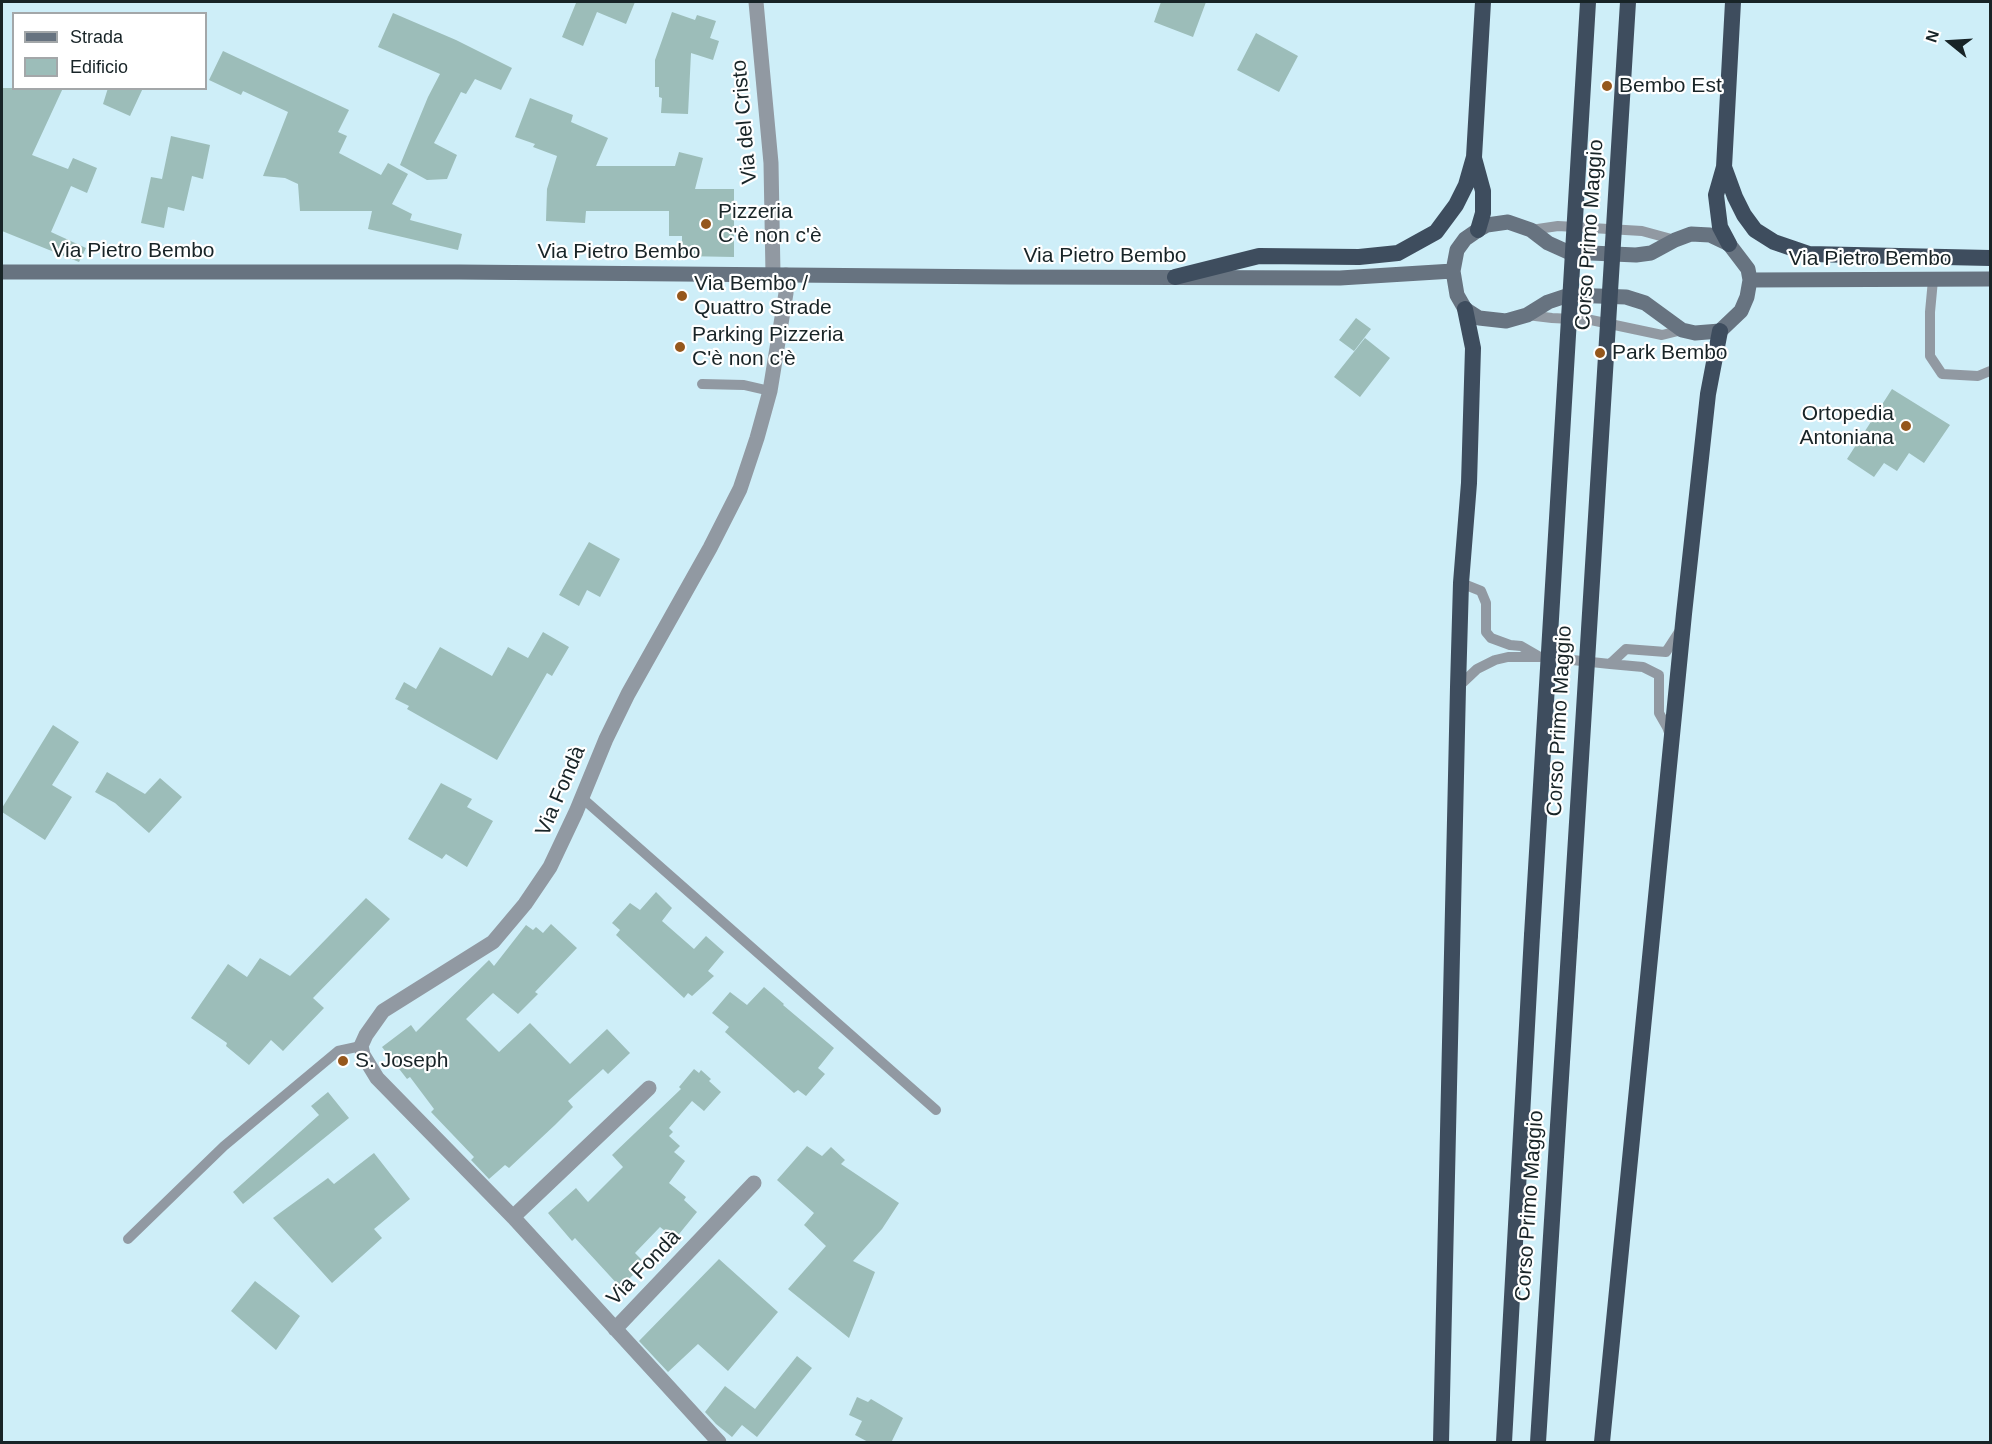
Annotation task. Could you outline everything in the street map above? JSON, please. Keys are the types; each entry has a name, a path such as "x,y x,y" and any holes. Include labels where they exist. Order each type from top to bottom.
{"highway":[{"path":"1174,277 1259,255 1359,257 1398,253 1436,232 1456,205 1466,185 1474,157 1483,2"},
{"name":"Corso Primo Maggio","path":"1504,1443 1588,2"},
{"name":"Corso Primo Maggio","path":"1538,1443 1628,2"},
{"path":"1729,244 1720,227 1716,195 1724,167 1733,2"},
{"path":"1474,157 1483,191 1483,213 1478,230"},
{"path":"1724,167 1735,197 1755,230 1774,242 1809,254 1990,258"},
{"path":"1441,1443 1461,583 1469,483 1473,348 1465,309"},
{"path":"1602,1443 1684,615 1708,393 1720,331"}],"main road":[{"path":"1508,222 1531,230 1548,243 1568,252 1636,255 1651,253 1691,234 1710,235 1729,244 1748,269 1750,280 1747,297 1741,311 1720,331 1695,333 1682,330 1645,303 1626,297 1569,295 1548,302 1527,315 1506,321 1479,318 1465,309 1457,295 1453,271 1457,250 1465,239 1487,225 1508,222"},
{"name":"Via Pietro Bembo","path":"2,272 483,272 1010,278 1340,278 1453,271"},
{"name":"Via Pietro Bembo","path":"1750,280 1990,279"}],"street":[{"name":"Via del Cristo","path":"756,2 780,275"},
{"name":"Via Fondà","path":"719,1443 513,1217 377,1078 363,1055 361,1046 383,1011 493,942 525,904 550,867 628,694 710,548 740,489 770,391 786,293 780,275"},
{"path":"513,1217 650,1088"},
{"name":"Via Fondà","path":"615,1329 754,1183"}],"lane":[{"path":"1531,230 1558,226 1635,231 1675,240"},
{"path":"1933,280 1930,356 1942,374 1978,376 1990,371"},
{"path":"1527,315 1591,320 1662,335 1682,330"},
{"path":"702,384 744,385 770,391"},
{"path":"1461,583 1480,591 1486,603 1486,632 1491,638 1509,645 1521,646 1540,657"},
{"path":"1610,664 1626,649 1666,652 1678,636 1684,615"},
{"path":"1458,687 1478,669 1508,657 1540,657 1642,668 1659,675 1659,713 1667,727 1671,742"},
{"path":"581,797 936,1110"},
{"path":"128,1239 224,1146 338,1051 361,1046"}],"building":[{"path":"572,2 635,2 626,24 597,12 583,46 562,37 576,3"},
{"path":"1161,2 1206,2 1193,37 1154,22"},
{"path":"672,12 695,20 697,15 716,21 710,38 719,41 713,60 691,53 688,114 661,113 662,98 659,97 659,87 655,87 655,60"},
{"path":"393,13 456,40 512,68 501,90 475,79 466,94 461,92 434,143 457,155 447,179 427,180 400,165 440,74 378,47"},
{"path":"1256,33 1298,56 1279,92 1237,70"},
{"path":"223,51 349,110 338,132 347,136 339,153 381,175 388,163 408,174 392,204 412,214 410,220 462,234 458,250 368,229 372,211 300,211 298,184 285,178 263,176 288,112 243,91 241,95 209,80"},
{"path":"2,88 62,90 32,155 68,169 73,158 97,168 87,193 71,186 51,232 86,248 79,262 2,231"},
{"path":"107,90 142,90 130,116 103,104"},
{"path":"530,98 573,115 571,122 608,138 596,166 675,166 679,152 703,158 695,189 734,189 734,257 682,256 682,236 669,236 669,211 586,211 585,223 546,221 547,189 557,156 533,147 535,144 515,137"},
{"path":"171,136 210,145 203,179 192,176 184,211 168,207 164,228 141,223 151,177 162,179"},
{"path":"1356,318 1371,329 1354,351 1339,340"},
{"path":"1365,338 1390,358 1360,397 1334,377"},
{"path":"1892,389 1950,425 1924,463 1909,453 1897,471 1884,463 1874,477 1847,459"},
{"path":"589,542 620,559 600,597 587,590 579,606 559,595"},
{"path":"543,632 569,647 552,676 547,673 497,760 407,709 409,706 395,699 404,682 416,689 440,647 492,676 508,647 528,658"},
{"path":"53,725 79,742 52,785 72,797 45,840 2,812 2,808"},
{"path":"107,772 145,794 160,778 182,797 149,833 115,803 95,792"},
{"path":"441,783 472,799 467,807 493,821 467,867 446,854 442,859 408,839"},
{"path":"656,892 672,908 662,921 694,949 706,936 724,952 708,971 714,976 692,996 688,993 684,998 616,935 620,930 612,923 630,903 640,910"},
{"path":"366,898 390,919 313,998 324,1008 283,1051 271,1040 249,1065 226,1046 227,1043 191,1018 228,964 247,977 260,958 290,976"},
{"path":"551,924 577,948 535,992 538,994 518,1014 493,993 466,1019 499,1052 530,1023 570,1064 607,1029 630,1053 608,1074 603,1069 568,1101 573,1107 555,1125 509,1168 505,1165 489,1179 471,1160 474,1157 431,1112 434,1109 410,1077 407,1079 382,1047 411,1025 416,1032 489,960 494,966 526,925 533,930 536,927 543,933"},
{"path":"764,987 834,1048 818,1068 825,1074 806,1096 798,1090 794,1093 725,1032 729,1027 712,1013 730,992 747,1005"},
{"path":"694,1069 699,1073 701,1070 721,1092 704,1111 692,1101 669,1128 673,1132 669,1136 680,1146 674,1152 685,1161 669,1183 686,1197 684,1200 697,1212 675,1239 660,1227 635,1253 642,1260 630,1271 633,1275 620,1287 575,1238 572,1241 548,1213 576,1188 588,1202 623,1167 612,1155 681,1089 679,1087"},
{"path":"328,1092 349,1118 243,1204 233,1192 319,1115 311,1106"},
{"path":"807,1146 822,1156 831,1147 845,1160 841,1164 899,1203 882,1229 853,1261 875,1272 849,1338 788,1289 826,1246 804,1225 814,1213 777,1180"},
{"path":"374,1153 410,1199 374,1229 382,1238 332,1283 273,1218 328,1178 334,1184"},
{"path":"719,1259 778,1312 728,1371 698,1344 668,1372 639,1341"},
{"path":"255,1281 300,1316 276,1350 231,1311"},
{"path":"797,1356 812,1368 757,1437 742,1425 732,1437 705,1412 725,1386 755,1409"},
{"path":"857,1397 868,1402 871,1399 903,1418 891,1443 870,1443 855,1435 862,1421 849,1415"}],"place":[{"name":"Bembo Est","path":"1607,86"},
{"name":"Pizzeria C'è non c'è","path":"706,224"},
{"name":"Via Bembo / Quattro Strade","path":"682,296"},
{"name":"Parking Pizzeria C'è non c'è","path":"680,347"},
{"name":"Park Bembo","path":"1600,353"},
{"name":"Ortopedia Antoniana","path":"1906,426"},
{"name":"S. Joseph","path":"343,1061"}]}
